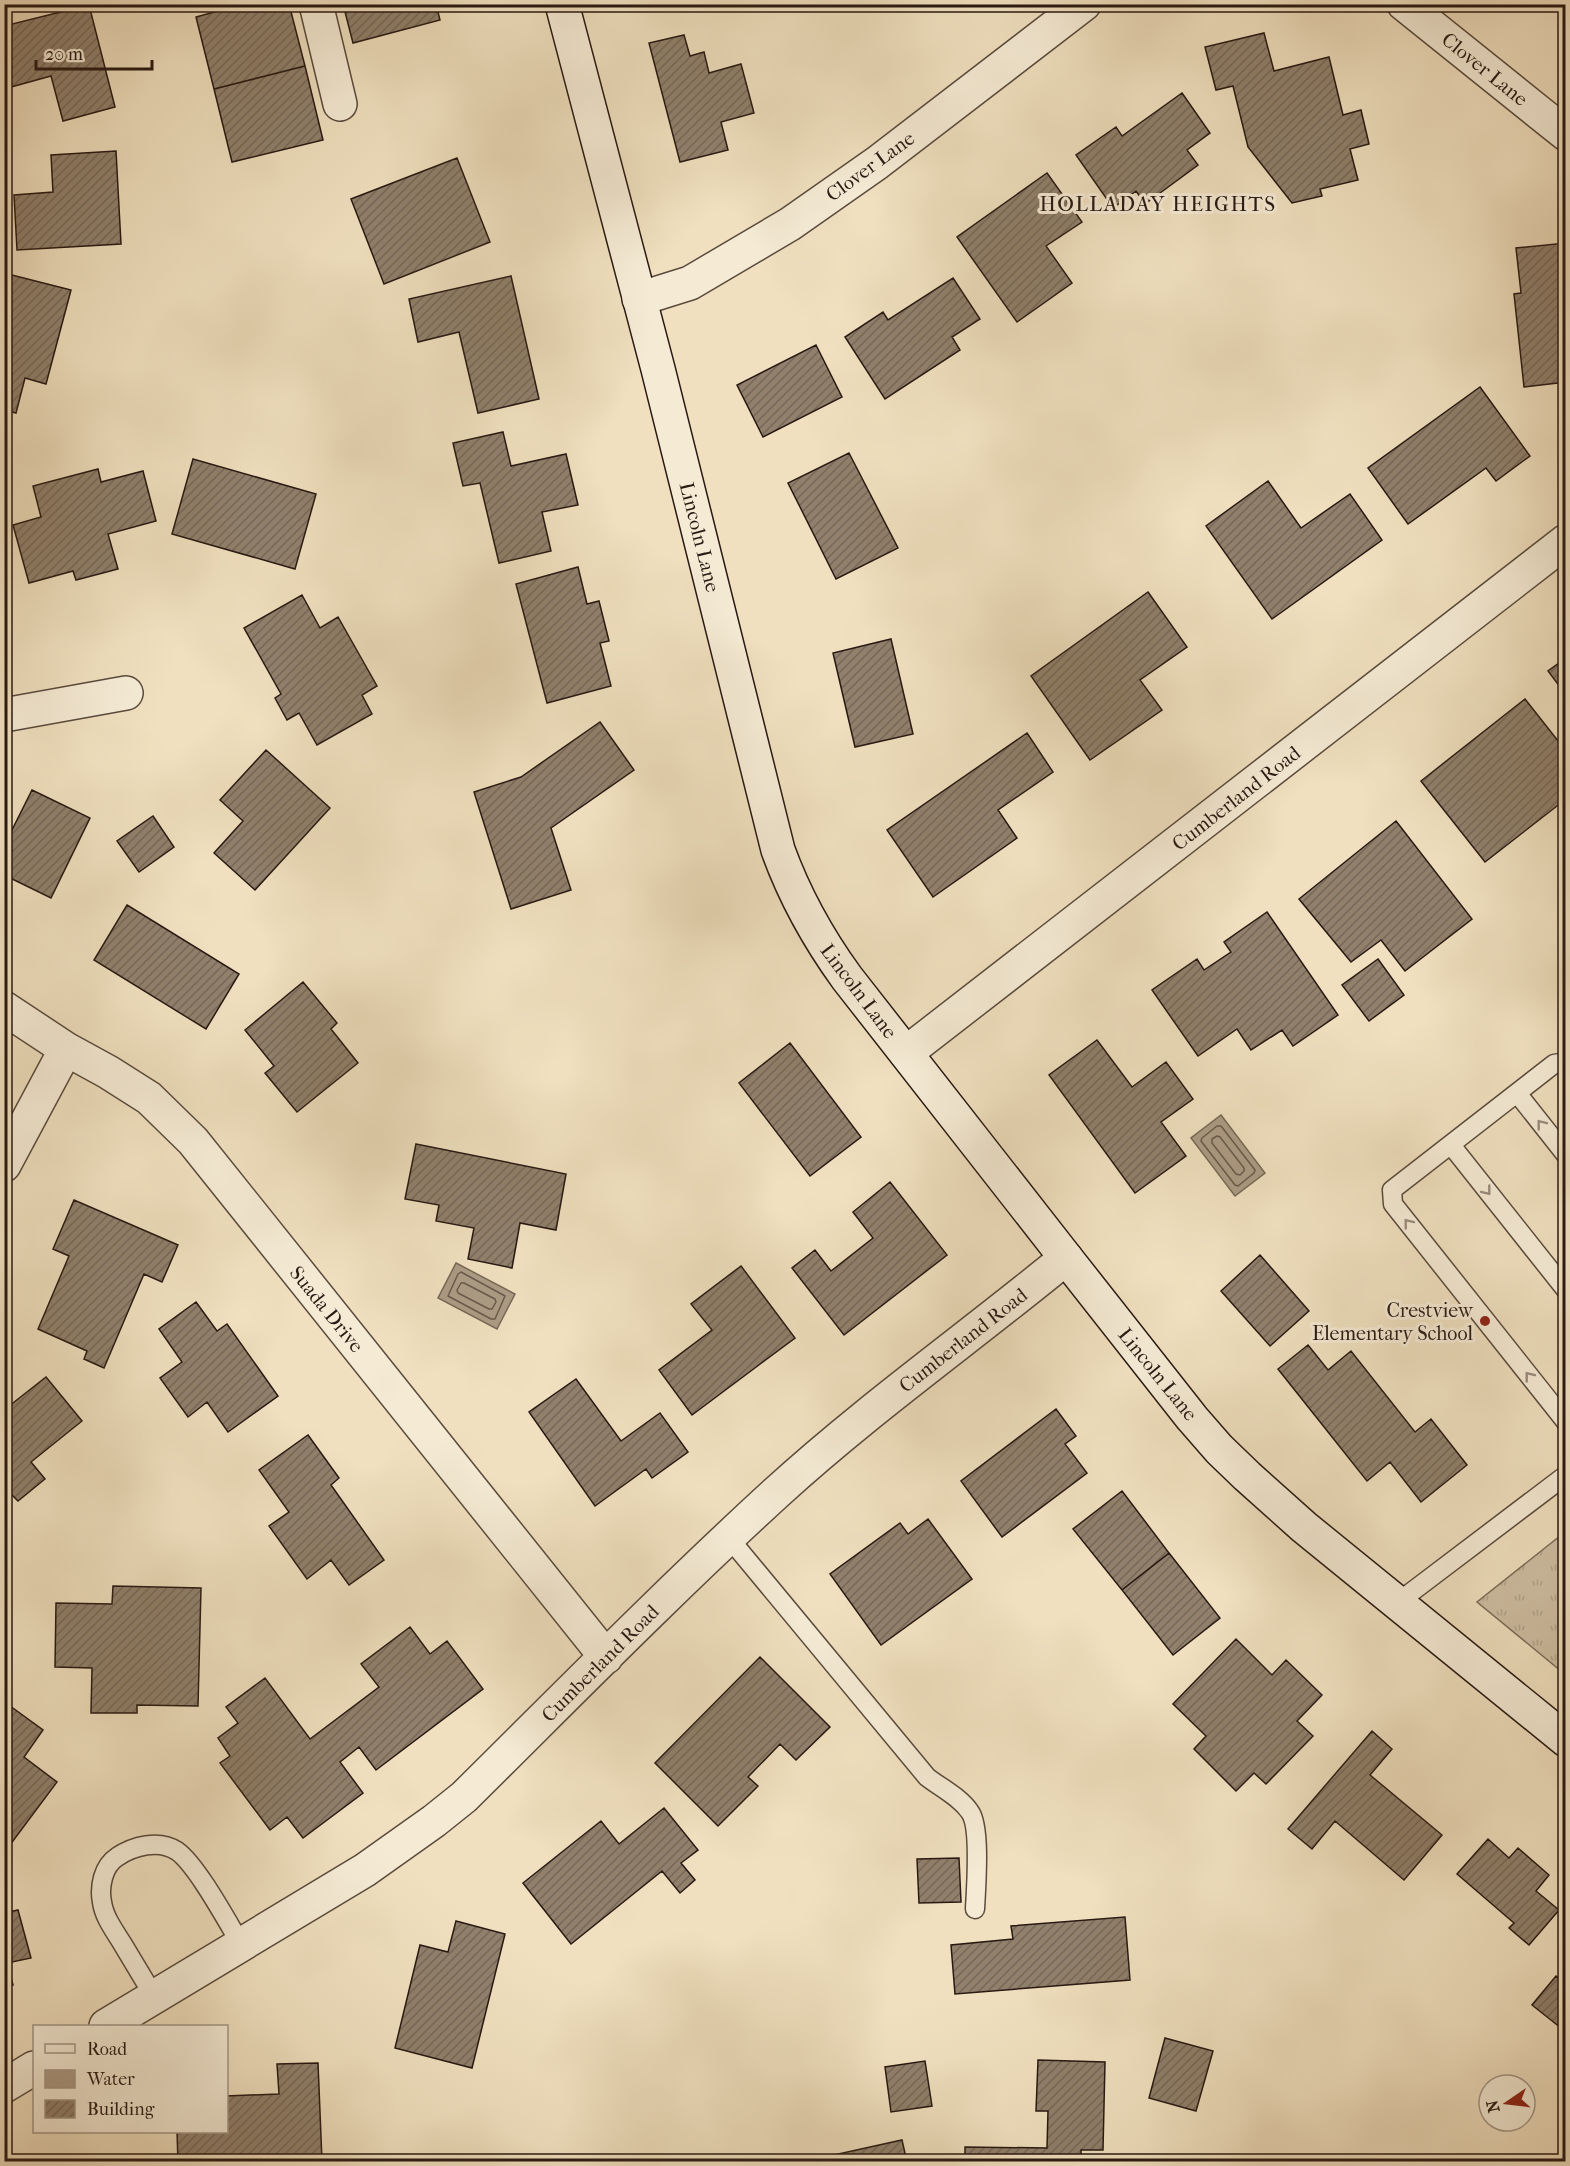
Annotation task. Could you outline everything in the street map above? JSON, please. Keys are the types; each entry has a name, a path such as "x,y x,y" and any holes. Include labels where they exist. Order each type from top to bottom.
{"street":[{"path":"316,4 340,104"},
{"name":"Lincoln Lane","path":"562,4 639,299 769,817 785,870 802,908 826,949 906,1053 1192,1418 1219,1449 1282,1508 1566,1740"},
{"name":"Clover Lane","path":"639,299 690,284 790,224 877,163 1084,4"},
{"name":"Clover Lane","path":"1404,4 1566,134"},
{"name":"Cumberland Road","path":"906,1053 1566,541"},
{"path":"4,715 126,693"},
{"name":"Suada Drive","path":"4,1008 66,1049 149,1098 193,1141 606,1657"},
{"path":"4,1165 66,1049"},
{"name":"Cumberland Road","path":"108,2025 365,1870 464,1797 776,1492 825,1450 1066,1258"},
{"path":"4,2086 33,2069"}],"lane":[{"path":"1560,1063 1517,1093 1392,1190 1393,1204 1566,1422"},
{"path":"1517,1093 1566,1155"},
{"path":"1450,1145 1566,1290"},
{"path":"1397,1603 1566,1475"},
{"path":"729,1538 927,1777 959,1799 972,1814 976,1833 975,1909"},
{"path":"155,1998 108,1919 102,1904 100,1886 105,1872 114,1859 130,1849 160,1845 176,1851 189,1864 242,1946"}],"green space":[{"path":"1565,1532 1566,1667 1561,1671 1477,1602"}],"water":[{"path":"1221,1115 1265,1173 1235,1196 1191,1138"},
{"path":"456,1263 515,1294 497,1329 438,1298"}],"building":[{"path":"243,4 289,4 305,66 214,89 196,17"},
{"path":"343,4 436,4 440,20 353,43"},
{"path":"89,5 115,107 63,121 51,76 11,87 4,60 4,26"},
{"path":"1264,33 1274,71 1329,57 1343,115 1361,110 1369,144 1350,149 1358,180 1320,189 1322,196 1292,203 1248,147 1233,86 1216,90 1205,47"},
{"path":"684,35 690,56 704,52 709,73 741,64 754,113 721,122 728,150 680,162 649,43"},
{"path":"305,66 323,140 232,162 214,89"},
{"path":"1182,93 1210,133 1187,150 1198,165 1145,204 1136,191 1113,208 1076,155 1116,127 1122,136"},
{"path":"116,151 121,244 17,250 14,195 53,192 51,155"},
{"path":"457,158 490,242 384,284 351,199"},
{"path":"1047,173 1082,222 1046,246 1072,283 1017,322 957,237"},
{"path":"1566,243 1566,382 1524,387 1514,294 1521,293 1516,248"},
{"path":"4,273 71,290 46,384 25,378 16,413 4,410"},
{"path":"511,276 539,399 478,413 459,332 418,342 409,299"},
{"path":"953,278 980,319 952,337 960,350 885,399 845,337 883,312 888,320"},
{"path":"816,345 842,397 763,437 737,385"},
{"path":"1480,387 1530,456 1496,481 1486,468 1408,524 1368,468"},
{"path":"503,432 511,466 566,454 578,505 542,512 551,551 499,563 480,483 463,486 453,443"},
{"path":"849,453 898,548 836,579 788,483"},
{"path":"193,459 316,494 295,569 172,534"},
{"path":"98,469 101,482 143,471 156,521 108,534 118,569 76,580 73,571 29,583 13,525 41,517 33,486"},
{"path":"1268,481 1301,528 1350,494 1382,540 1272,619 1206,526"},
{"path":"578,567 587,604 599,601 609,641 600,643 611,686 547,703 516,584"},
{"path":"1148,592 1187,647 1140,680 1162,710 1090,760 1031,676"},
{"path":"302,595 320,628 338,617 377,686 362,695 372,714 317,745 299,713 287,720 275,698 281,694 244,628"},
{"path":"891,639 913,734 855,747 833,653"},
{"path":"1566,658 1566,695 1548,671"},
{"path":"1525,699 1566,751 1566,799 1485,862 1421,781"},
{"path":"600,722 634,770 551,828 571,890 511,909 474,792 521,777"},
{"path":"1027,733 1053,772 998,810 1017,838 933,897 887,830"},
{"path":"266,750 330,808 255,890 214,853 243,821 220,800"},
{"path":"32,790 90,818 51,898 4,875 4,846"},
{"path":"153,816 174,847 139,872 117,841"},
{"path":"1396,821 1472,919 1405,971 1381,940 1351,962 1299,899"},
{"path":"127,905 239,974 206,1029 94,960"},
{"path":"1267,912 1338,1015 1293,1046 1282,1030 1251,1050 1237,1029 1198,1056 1152,990 1197,959 1204,970 1231,952 1224,942"},
{"path":"1378,959 1404,995 1369,1021 1342,985"},
{"path":"303,982 337,1023 331,1029 358,1063 297,1112 265,1073 274,1066 245,1030"},
{"path":"1097,1040 1132,1087 1166,1062 1193,1099 1161,1122 1186,1156 1135,1193 1049,1075"},
{"path":"790,1043 861,1137 810,1176 739,1083"},
{"path":"416,1144 566,1174 556,1230 520,1223 512,1268 468,1259 474,1228 436,1221 439,1205 405,1199"},
{"path":"890,1182 947,1255 844,1335 792,1268 815,1250 831,1271 873,1238 853,1212"},
{"path":"74,1200 178,1245 162,1282 144,1274 104,1368 84,1359 87,1351 38,1329 69,1256 53,1249"},
{"path":"1260,1255 1309,1311 1270,1346 1221,1291"},
{"path":"741,1266 795,1338 692,1415 659,1370 712,1330 691,1304"},
{"path":"196,1302 217,1331 227,1324 278,1396 228,1432 207,1402 188,1417 160,1378 182,1362 159,1329"},
{"path":"1308,1345 1328,1370 1351,1351 1415,1432 1431,1419 1467,1465 1421,1502 1390,1462 1367,1481 1278,1369"},
{"path":"46,1377 82,1421 31,1462 45,1479 18,1501 4,1487 4,1410"},
{"path":"576,1379 621,1441 660,1413 688,1452 652,1478 646,1469 595,1506 529,1412"},
{"path":"1056,1409 1076,1436 1065,1444 1087,1473 1002,1537 961,1481"},
{"path":"308,1435 339,1478 331,1485 384,1560 349,1585 331,1560 307,1579 269,1526 289,1512 259,1470"},
{"path":"1122,1491 1169,1553 1122,1590 1073,1529"},
{"path":"928,1519 972,1579 881,1645 830,1574 900,1523 908,1534"},
{"path":"1169,1553 1220,1618 1173,1655 1122,1590"},
{"path":"113,1586 201,1588 198,1706 137,1705 137,1713 91,1713 92,1668 55,1667 56,1603 112,1604"},
{"path":"410,1627 430,1654 447,1641 483,1689 376,1770 359,1747 340,1762 363,1793 303,1838 287,1817 270,1830 220,1763 230,1756 218,1738 238,1723 226,1707 265,1678 310,1739 379,1687 361,1664"},
{"path":"1236,1639 1272,1675 1286,1660 1322,1695 1297,1721 1313,1736 1266,1784 1254,1773 1236,1791 1194,1749 1206,1736 1173,1704"},
{"path":"760,1657 830,1727 796,1760 780,1744 748,1777 758,1786 718,1826 655,1763"},
{"path":"6,1703 43,1730 24,1757 57,1782 4,1853 4,1705"},
{"path":"1372,1731 1392,1749 1370,1775 1442,1835 1404,1880 1335,1821 1312,1849 1288,1829"},
{"path":"664,1808 698,1850 681,1863 695,1880 680,1893 662,1871 571,1944 523,1883 601,1821 619,1844"},
{"path":"1488,1839 1509,1858 1518,1848 1549,1875 1536,1891 1559,1910 1529,1945 1509,1928 1514,1923 1457,1874"},
{"path":"959,1858 961,1902 919,1903 917,1859"},
{"path":"18,1910 31,1958 7,1963 13,1985 4,1987 4,1913"},
{"path":"1125,1917 1130,1980 955,1994 951,1945 1013,1939 1011,1926"},
{"path":"456,1921 505,1934 472,2068 395,2048 420,1945 448,1952"},
{"path":"1556,1976 1566,1984 1566,2032 1532,2005"},
{"path":"1165,2038 1213,2051 1196,2111 1149,2098"},
{"path":"1038,2060 1105,2062 1103,2150 1081,2150 1081,2162 965,2162 965,2147 1047,2148 1048,2111 1036,2111"},
{"path":"925,2061 932,2106 891,2112 885,2067"},
{"path":"318,2063 322,2161 178,2162 177,2133 228,2133 228,2096 279,2094 277,2064"},
{"path":"902,2140 907,2162 821,2162 820,2158"}],"place":[{"name":"Crestview Elementary School","path":"1485,1321"}],"district":[{"name":"HOLLADAY HEIGHTS","path":"1158,204"}]}
